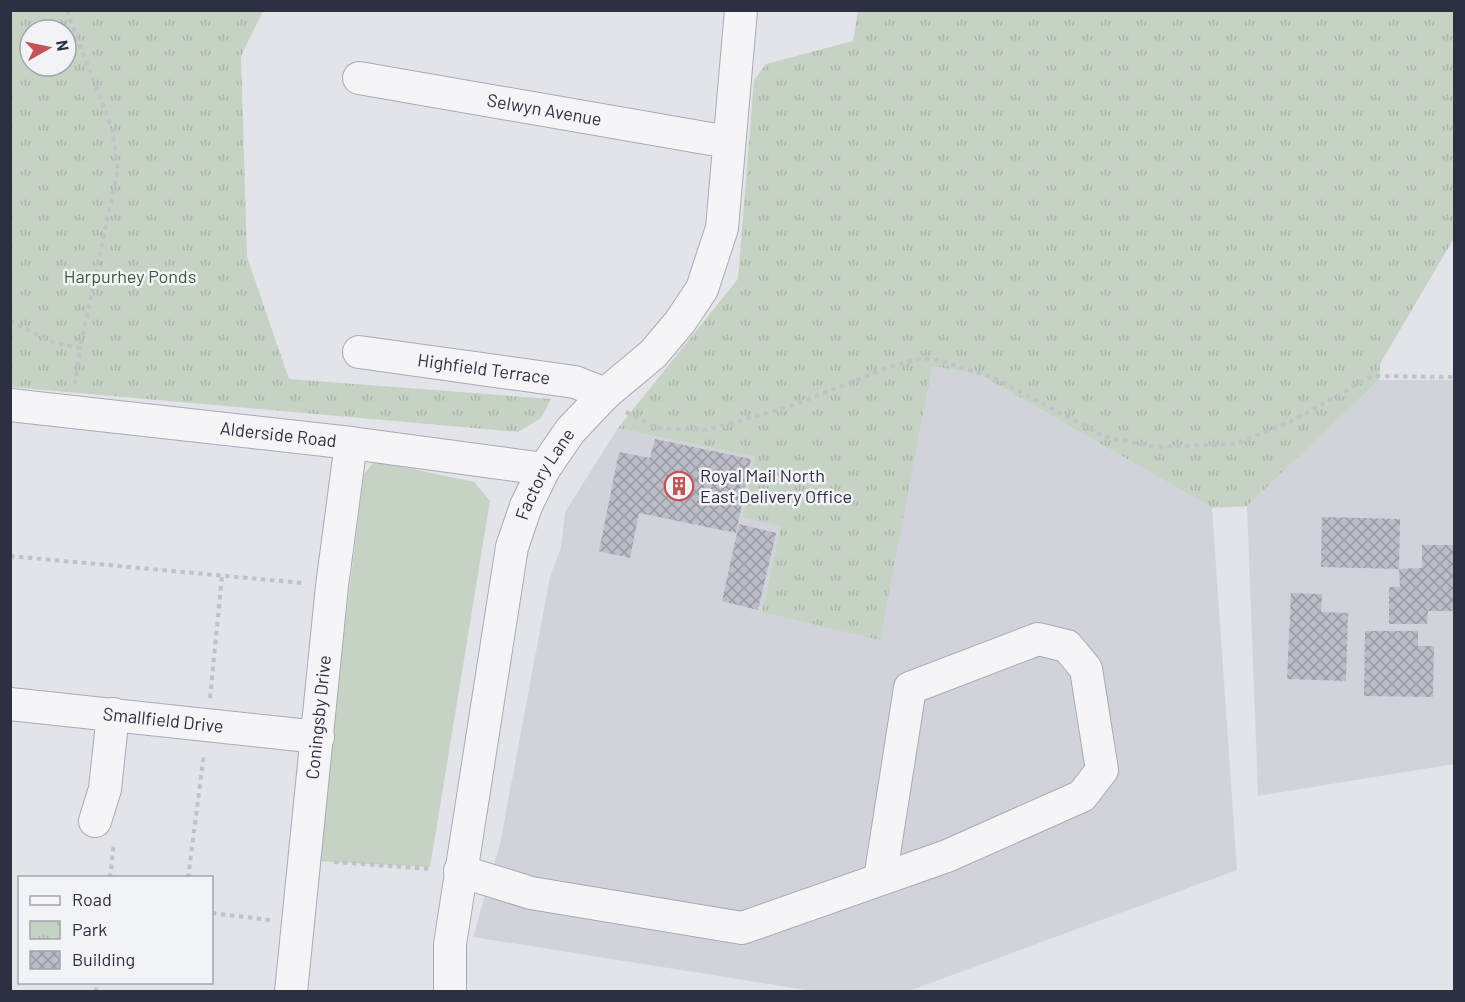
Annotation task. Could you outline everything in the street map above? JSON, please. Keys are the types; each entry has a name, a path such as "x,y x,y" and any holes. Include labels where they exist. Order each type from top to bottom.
{"street":[{"name":"Factory Lane","path":"450,992 450,871 512,547 526,506 544,468 570,431 605,394 653,354 680,322 702,289 722,228 741,10"},
{"name":"Selwyn Avenue","path":"358,78 728,142"},
{"name":"Highfield Terrace","path":"359,352 576,382 605,394"},
{"name":"Alderside Road","path":"10,405 351,442 544,468"},
{"name":"Coningsby Drive","path":"291,992 308,956 298,923 332,586 351,442"},
{"path":"450,871 531,893 742,928 947,856 1082,796 1102,770 1086,669 1067,646 1038,639 910,688 880,879"},
{"name":"Smallfield Drive","path":"10,704 318,737"},
{"path":"95,821 105,789 113,714"}],"path":[{"path":"68,10 112,129 118,169 80,348 71,411"},
{"path":"10,321 54,343 80,348"},
{"path":"605,394 630,416 656,428 707,430 791,406 887,368 921,358 939,360 994,378 1106,437 1156,447 1236,444 1290,422 1372,376 1455,377"},
{"path":"10,556 332,586"},
{"path":"305,859 450,871"},
{"path":"213,913 298,923"}],"shaded area":[{"path":"931,366 979,374 1212,508 1237,870 909,991 812,991 473,937 500,844 550,577 561,547 565,512 618,428 755,457 781,527 879,640"},
{"path":"1379,380 1454,380 1454,764 1258,796 1247,506"}],"green space":[{"name":"Harpurhey Ponds","path":"10,11 263,11 241,56 247,257 289,379 551,399 541,418 518,432 11,387"},
{"path":"858,11 1454,11 1454,238 1380,364 1379,380 1247,506 1212,508 979,374 932,366 880,640 762,612 781,527 743,517 755,457 618,428 738,279 754,80 766,64 853,41"},
{"path":"375,461 474,482 490,501 430,867 315,861 364,474"}],"building":[{"name":"Royal Mail North East Delivery Office","path":"655,439 751,459 736,533 639,513 630,558 599,551 619,452 650,458"},
{"path":"1322,517 1400,519 1399,569 1321,567"},
{"path":"739,524 776,533 758,610 722,601"},
{"path":"1422,545 1454,545 1454,611 1428,611 1427,624 1389,624 1389,587 1400,587 1399,569 1422,568"},
{"path":"1291,593 1322,594 1321,612 1348,613 1346,681 1287,679"},
{"path":"1365,631 1418,631 1418,646 1434,646 1433,697 1364,696"}],"place":[{"name":"Royal Mail North East Delivery Office","path":"679,486"}]}
